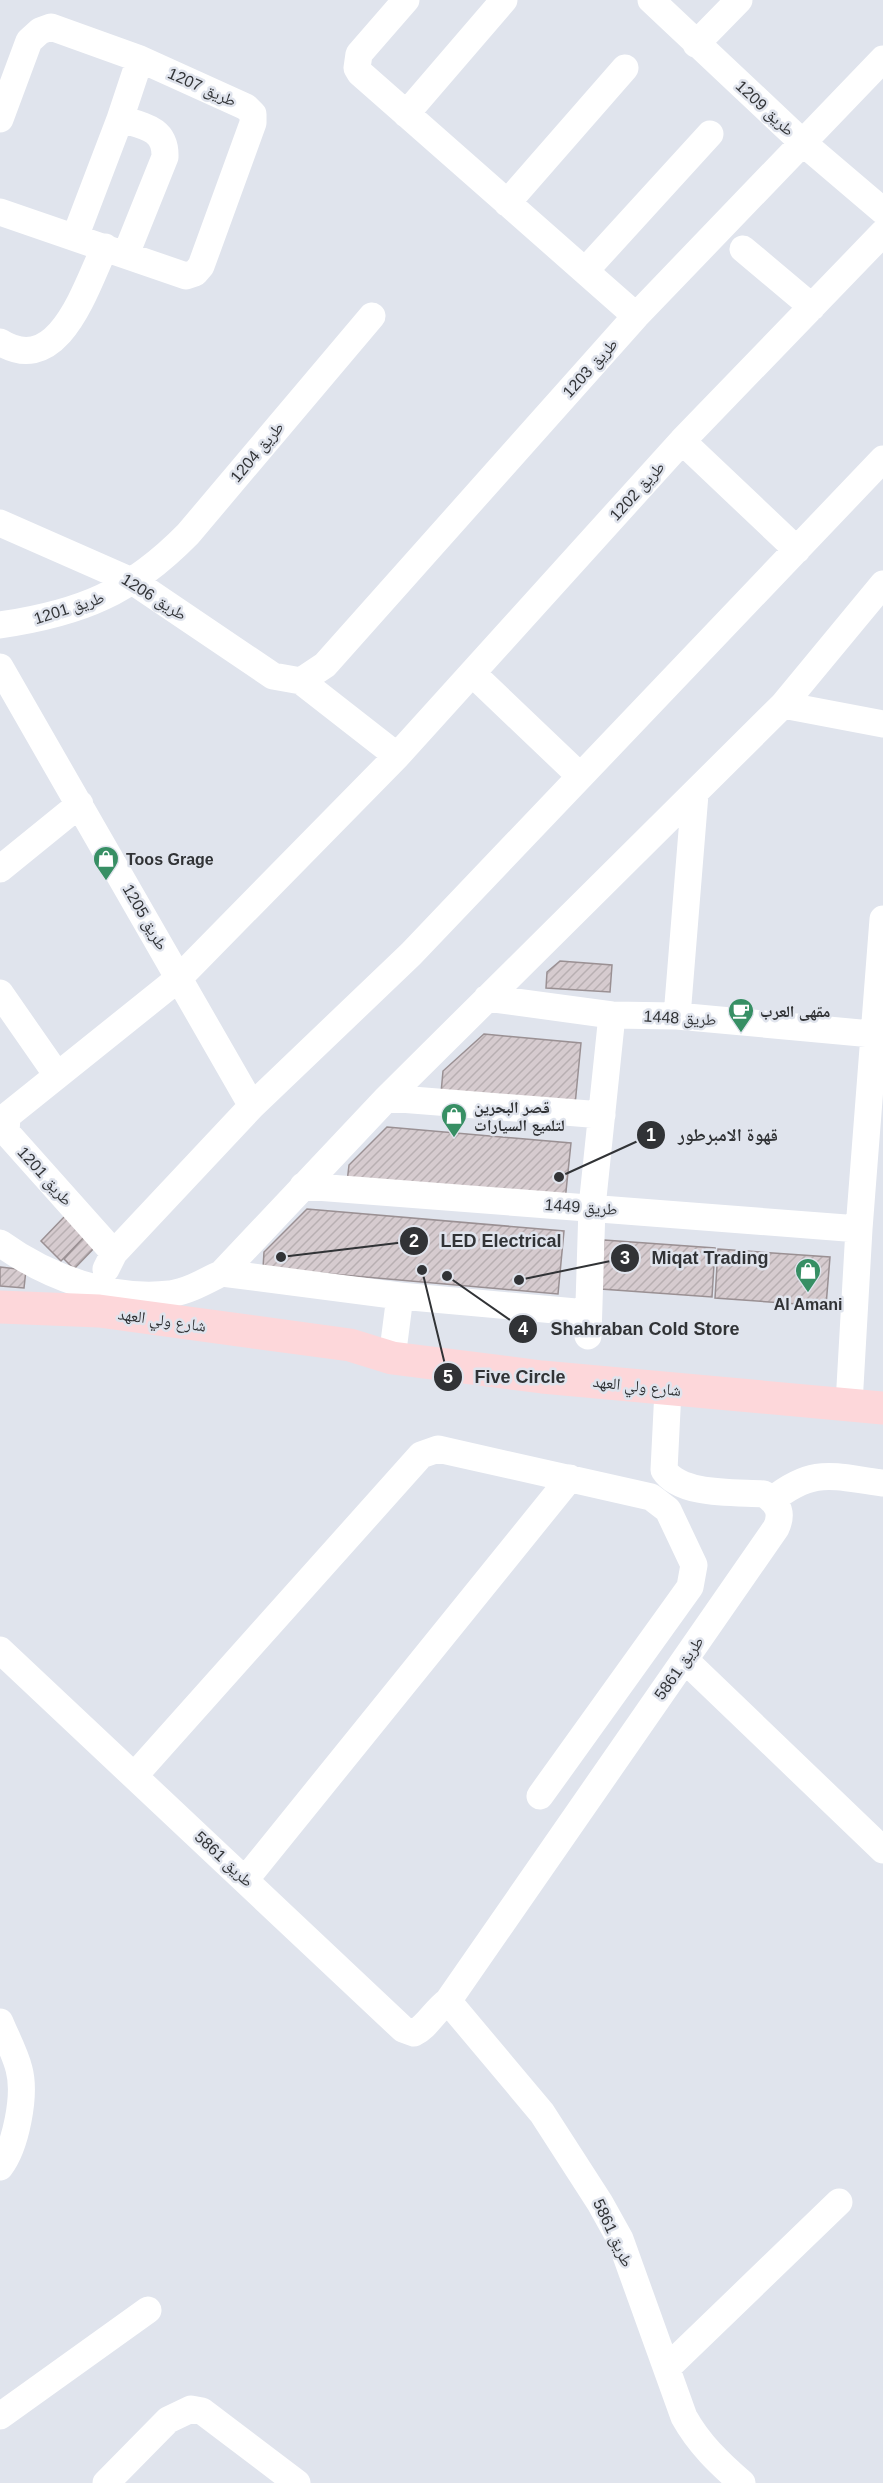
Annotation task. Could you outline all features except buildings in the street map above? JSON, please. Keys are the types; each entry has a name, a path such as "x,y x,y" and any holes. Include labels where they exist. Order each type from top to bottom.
{"main road":[{"name":"شارع ولي العهد","path":"0,1307 100,1300 350,1345 392,1358"},
{"name":"شارع ولي العهد","path":"0,1320 112,1328 344,1358 392,1358 668,1390 883,1408"}],"street":[{"path":"406,0 359,54 356,60 360,74 636,316"},
{"path":"406,114 504,0"},
{"name":"طريق 1209","path":"651,0 802,142 883,211"},
{"path":"696,44 739,0"},
{"path":"0,119 29,41 40,31 51,27 140,59 75,237"},
{"name":"طريق 1207","path":"0,212 116,250 186,276 195,273 201,266 253,123 253,114 246,107 140,59"},
{"name":"طريق 1203","path":"301,681 325,665 636,316 883,59"},
{"path":"507,203 625,68"},
{"path":"0,342 8,347 26,350 42,348 54,340 65,329 116,250 165,157 166,149 164,141 153,130 120,119"},
{"path":"585,271 710,134"},
{"name":"طريق 1202","path":"179,978 397,756 682,441 883,233"},
{"path":"743,249 812,307"},
{"name":"طريق 1204","path":"134,582 164,558 188,534 372,316"},
{"path":"682,441 796,550"},
{"path":"100,1300 114,1253 252,1106 411,954 883,459"},
{"name":"طريق 1206","path":"0,523 134,582 273,676 301,681"},
{"name":"طريق 1201","path":"0,625 71,610 97,601 134,582"},
{"path":"0,1244 11,1258 58,1275 100,1300 172,1293 198,1285 222,1273 387,1098 783,705 883,584"},
{"name":"طريق 1205","path":"0,667 252,1106"},
{"path":"472,673 580,776"},
{"path":"301,681 397,756"},
{"path":"783,705 883,724"},
{"path":"677,1016 695,794"},
{"path":"0,869 80,804"},
{"path":"849,1404 859,1228 878,1034 883,919"},
{"name":"طريق 1201","path":"114,1253 6,1132 8,1116 179,978"},
{"path":"0,993 57,1075"},
{"name":"طريق 1448","path":"487,998 612,1015 677,1016 878,1034"},
{"path":"222,1273 588,1324 591,1207 612,1015"},
{"path":"387,1098 602,1115"},
{"name":"طريق 1449","path":"303,1186 859,1228"},
{"path":"392,1358 400,1296"},
{"path":"668,1390 664,1470 669,1477 686,1487 764,1494 776,1504 798,1481 812,1477 826,1476 883,1483"},
{"path":"135,1775 421,1455 438,1449 651,1497 668,1510 694,1565 690,1587 540,1796"},
{"path":"245,1880 570,1478"},
{"name":"طريق 5861","path":"0,1650 409,2032 421,2031 433,2012 447,2001 776,1528 780,1518 776,1504"},
{"path":"685,1660 883,1850"},
{"name":"طريق 5861","path":"447,2001 542,2113 578,2164 620,2240 684,2417 712,2457 742,2483"},
{"path":"0,2022 20,2070 19,2110 10,2154 0,2167"},
{"path":"667,2368 839,2202"},
{"path":"0,2416 148,2310"},
{"path":"106,2483 168,2420 190,2409 202,2411 297,2483"}],"place":[{"name":"Toos Grage","path":"106,882"},
{"name":"مقهى العرب","path":"741,1034"},
{"name":"قصر البحرين لتلميع السيارات","path":"454,1139"},
{"name":"قهوة الامبرطور","path":"559,1177"},
{"name":"LED Electrical","path":"281,1257"},
{"name":"Five Circle","path":"422,1270"},
{"name":"Shahraban Cold Store","path":"447,1276"},
{"name":"Miqat Trading","path":"519,1280"},
{"name":"Al Amani","path":"808,1294"}]}
